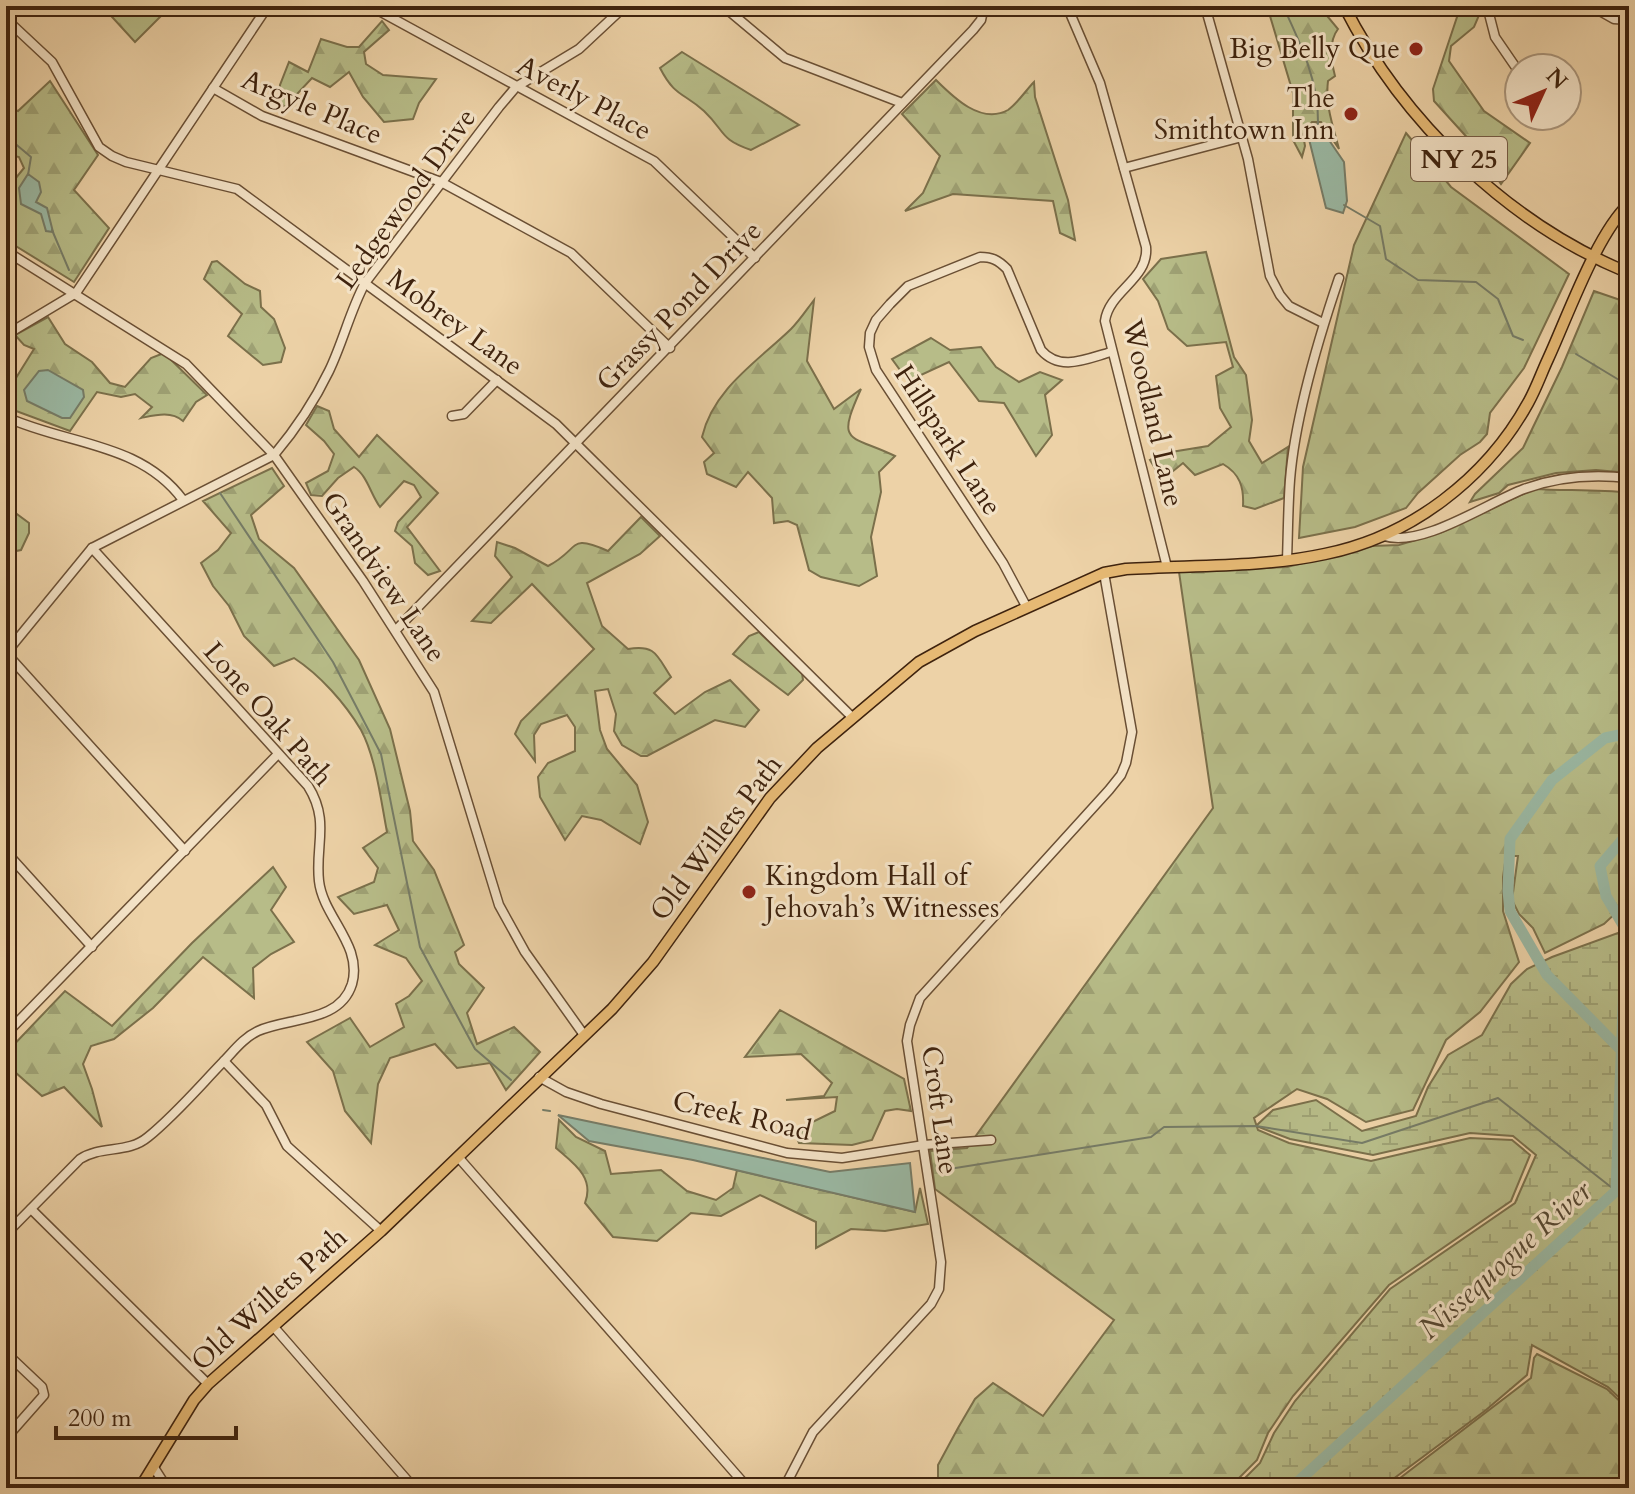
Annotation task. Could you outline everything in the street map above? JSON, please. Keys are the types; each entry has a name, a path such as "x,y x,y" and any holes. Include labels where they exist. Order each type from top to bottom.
{"main road":[{"name":"NY 25","path":"1344,6 1392,82 1442,142 1504,199 1594,258 1629,273"},
{"name":"Old Willets Path","path":"140,1488 194,1400 208,1384 381,1231 584,1035 653,962 770,798 817,748 852,717 919,662 1026,606 1104,573 1287,560 1333,553 1384,536 1430,510 1475,474 1504,440 1529,402 1608,230 1629,204"}],"street":[{"path":"6,335 76,293 268,6"},
{"name":"Averly Place","path":"370,6 654,161 755,258"},
{"name":"Ledgewood Drive","path":"6,653 92,548 274,455 292,433 330,370 365,283 441,182 516,87 579,49 625,6"},
{"path":"723,6 785,58 902,103"},
{"name":"Grassy Pond Drive","path":"396,630 973,30 981,20 984,6"},
{"name":"Woodland Lane","path":"1067,6 1100,83 1147,256 1143,268 1106,314 1106,330 1167,567"},
{"path":"1205,6 1242,137 1270,276 1289,306 1323,323"},
{"path":"1487,6 1504,52"},
{"path":"1591,6 1614,19 1629,20"},
{"name":"Mobrey Lane","path":"6,19 52,62 99,147 112,156 237,189 556,424 852,717"},
{"name":"Argyle Place","path":"213,88 262,116 441,182 571,253 670,348"},
{"path":"1124,168 1242,137"},
{"name":"Grandview Lane","path":"6,251 186,364 274,455 396,630 434,692 499,905 525,952 584,1035"},
{"name":"Hillspark Lane","path":"1026,606 1003,563 876,370 869,347 870,333 876,320 908,286 980,257 990,257 1007,269 1041,350 1049,359 1060,363 1074,362 1111,352"},
{"path":"1287,560 1294,452 1323,323 1339,278"},
{"path":"452,416 464,414 497,380"},
{"path":"7,419 133,458 174,489 183,500"},
{"path":"1384,536 1395,539 1429,533 1524,489 1573,476 1629,478"},
{"name":"Lone Oak Path","path":"92,548 308,786 316,799 321,824 319,879 322,894 353,957 354,971 345,1000 326,1012 272,1026 248,1037 224,1061"},
{"name":"Croft Lane","path":"784,1488 813,1432 931,1304 939,1289 941,1262 907,1041 920,998 1109,790 1121,775 1130,752 1132,732 1104,573"},
{"path":"6,653 185,851"},
{"path":"6,1034 278,754"},
{"path":"6,852 92,947"},
{"path":"6,1234 69,1169 89,1153 125,1149 147,1138 224,1061 266,1105 287,1146 381,1231"},
{"name":"Creek Road","path":"539,1077 566,1092 601,1104 779,1152 842,1158 924,1145 991,1140"},
{"path":"459,1158 748,1488"},
{"path":"31,1209 208,1384"},
{"path":"273,1326 414,1488"},
{"path":"6,1353 42,1387 44,1395 6,1438"},
{"path":"153,1466 167,1488"}],"green space":[{"path":"102,6 171,6 135,42"},
{"path":"1267,6 1319,6 1338,29 1332,46 1335,76 1328,81 1327,90 1339,149 1321,122 1312,122 1303,134 1305,146 1302,157 1293,140 1293,93"},
{"path":"1455,6 1483,6 1474,27 1451,46 1449,61 1484,111 1503,124 1503,132 1514,132 1530,143 1501,184 1473,144 1434,101 1433,89 1458,14"},
{"path":"382,21 389,30 364,52 366,64 383,75 436,79 419,103 413,119 384,122 363,97 349,72 330,87 312,78 285,107 280,103 280,85 289,62 308,72 321,39 347,47 359,47"},
{"path":"682,52 799,125 751,150 733,142 665,77 660,68"},
{"path":"936,80 968,107 988,114 1008,110 1034,82 1035,97 1068,200 1075,240 1060,233 1053,201 953,194 905,211 923,193 940,156 902,114"},
{"path":"50,81 98,155 74,190 109,228 74,282 6,240 6,190 24,168 19,157 6,154 6,107 18,111"},
{"path":"1406,133 1451,187 1569,274 1524,368 1490,413 1487,434 1480,442 1460,455 1406,508 1355,527 1299,538 1303,467 1354,245"},
{"path":"1206,252 1234,357 1246,375 1252,420 1249,441 1262,463 1288,447 1284,498 1255,509 1243,506 1240,482 1223,464 1195,475 1183,463 1162,480 1150,460 1165,453 1208,446 1231,427 1220,408 1216,376 1233,367 1226,342 1187,346 1168,329 1158,301 1143,279 1161,259"},
{"path":"217,261 245,284 260,291 261,307 274,319 285,348 281,362 263,365 228,336 242,314 204,279 212,262"},
{"path":"1594,291 1629,303 1629,473 1596,470 1556,473 1508,485 1499,493 1470,502 1523,448"},
{"path":"814,300 807,361 834,409 861,389 849,420 851,436 895,456 879,472 881,492 871,537 877,576 859,586 821,577 809,570 797,525 788,521 774,523 772,498 748,472 736,487 707,474 704,462 714,453 702,437 716,404 738,377 794,326"},
{"path":"48,317 65,344 92,362 110,383 125,387 151,358 164,353 207,395 196,402 183,421 168,415 141,418 152,407 135,394 121,397 97,392 70,431 8,408 6,394 34,349 24,345 15,335"},
{"path":"931,338 950,350 981,347 996,367 1019,382 1040,372 1062,380 1045,395 1052,435 1036,456 1004,403 979,401 949,362 908,381 892,359"},
{"path":"317,406 329,411 334,429 359,457 377,435 438,493 407,527 440,571 428,575 415,563 412,546 395,531 398,522 421,497 414,485 404,481 380,507 354,467 338,478 322,496 311,495 306,483 328,471 334,454 306,425"},
{"path":"272,468 284,486 251,515 259,539 294,568 359,660 390,729 410,811 413,841 434,870 464,945 455,952 459,964 484,988 467,1013 477,1044 514,1027 540,1052 506,1090 490,1063 457,1068 435,1044 390,1058 378,1084 371,1143 345,1111 333,1071 307,1042 350,1018 370,1047 404,1027 396,1004 409,996 422,981 406,958 375,945 399,930 387,905 354,914 338,897 374,882 378,868 363,848 387,832 371,753 355,720 322,681 294,658 274,666 244,636 201,563 218,550 231,533 203,501"},
{"path":"1534,489 1629,493 1629,905 1621,908 1604,924 1545,953 1533,928 1519,914 1512,900 1518,856 1506,856 1503,911 1519,962 1480,1012 1446,1040 1413,1110 1366,1122 1327,1099 1297,1089 1254,1118 1258,1130 1289,1143 1371,1161 1470,1138 1512,1140 1530,1155 1511,1201 1389,1285 1293,1396 1268,1433 1257,1460 1229,1488 938,1488 938,1465 975,1399 993,1383 1043,1416 1114,1320 935,1189 930,1151 967,1148 1213,808 1179,572 1287,567 1372,546 1399,545 1442,532"},
{"path":"6,506 29,523 29,533 21,550 6,553"},
{"path":"641,517 660,536 640,554 587,583 602,626 628,649 645,648 655,653 671,677 654,693 675,714 705,692 730,680 759,710 745,727 715,720 647,756 641,756 622,745 614,731 616,714 608,689 595,691 600,730 607,749 637,785 648,822 640,844 601,820 582,816 565,840 540,797 538,777 548,763 575,751 575,727 567,715 541,724 534,735 535,761 515,734 521,721 594,649 532,584 491,623 472,621 512,577 495,556 497,542 548,566 580,543 608,551"},
{"path":"759,632 802,673 803,680 788,695 733,654 749,636"},
{"path":"273,867 286,887 271,910 294,942 253,968 254,998 203,957 153,1008 114,1039 91,1046 83,1064 102,1127 64,1087 42,1096 6,1064 6,1053 65,991 112,1026 192,943"},
{"path":"1629,931 1629,1407 1608,1387 1532,1345 1527,1375 1486,1410 1381,1488 1235,1488 1260,1463 1274,1433 1295,1401 1390,1289 1515,1203 1536,1155 1513,1136 1470,1133 1373,1155 1290,1139 1256,1126 1273,1110 1316,1100 1362,1131 1416,1116 1428,1087 1448,1055 1482,1035 1511,984 1527,969"},
{"path":"780,1010 904,1079 911,1111 885,1111 872,1140 852,1145 799,1143 794,1131 835,1111 837,1097 786,1100 824,1096 832,1083 801,1054 745,1057"},
{"path":"559,1120 576,1137 605,1151 611,1174 661,1170 687,1191 716,1200 733,1188 737,1170 915,1212 920,1188 928,1224 885,1231 851,1229 816,1248 816,1222 760,1195 721,1216 691,1213 657,1241 613,1237 585,1203 587,1186 581,1171 556,1148"},
{"path":"1537,1354 1607,1389 1629,1410 1629,1488 1387,1488 1531,1378"}],"shaded area":[{"path":"1318,124 1344,162 1347,201 1343,213 1326,208 1306,127"},
{"path":"28,174 39,182 41,192 36,202 47,208 53,232 46,231 41,214 21,204 19,188"},
{"path":"48,370 83,390 84,397 70,418 62,418 27,401 24,390 39,371"},
{"path":"558,1115 830,1172 910,1163 915,1212 693,1160 589,1141"}],"waterway":[{"path":"1283,6 1312,77 1318,123"},
{"path":"6,136 31,157 28,175"},
{"path":"1344,205 1380,226 1386,259 1418,280 1476,282 1498,299 1513,336 1523,340"},
{"path":"52,230 69,270"},
{"path":"1576,354 1629,386"},
{"path":"220,493 333,662 381,754 420,947 475,1049 511,1080"},
{"path":"1622,1051 1547,975 1510,911 1508,891 1510,839 1552,780 1605,738 1629,733"},
{"name":"Nissequogue River","path":"1291,1488 1616,1191 1626,930 1606,896 1600,866 1629,832"},
{"path":"943,1170 1151,1137 1164,1127 1256,1126 1362,1143 1498,1098 1616,1191 1629,1215"},
{"path":"543,1110 550,1111"}],"place":[{"name":"Big Belly Que","path":"1416,49"},
{"name":"The Smithtown Inn","path":"1351,114"},
{"name":"Kingdom Hall of Jehovah’s Witnesses","path":"749,892"}]}
